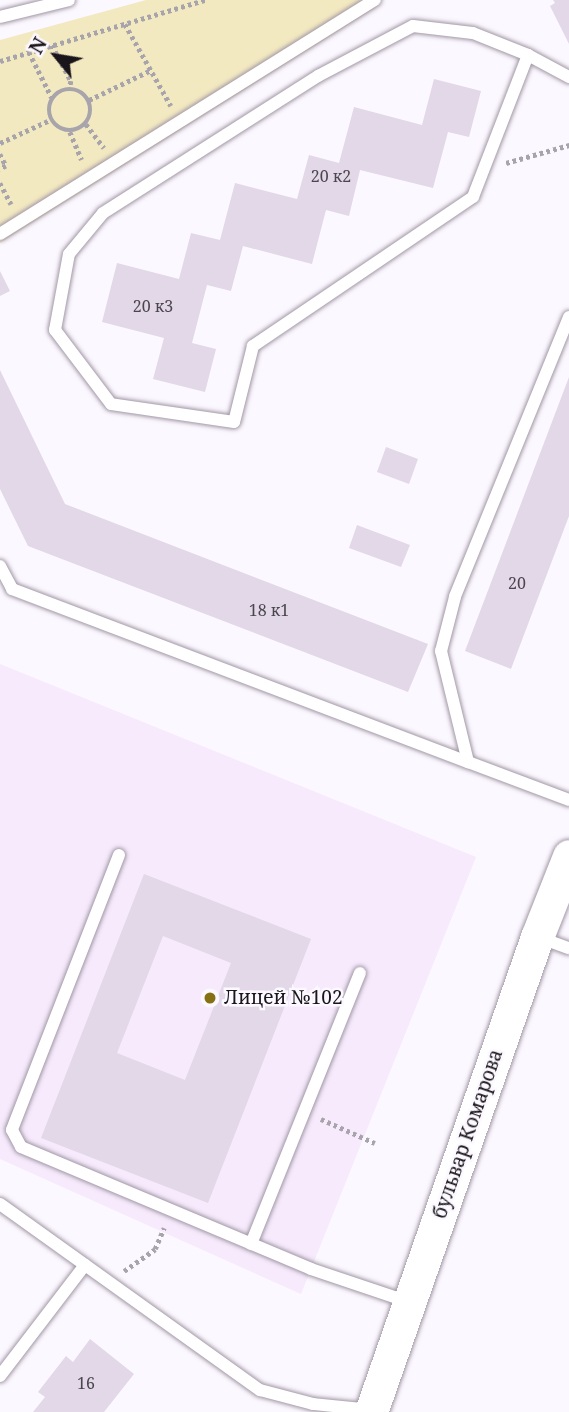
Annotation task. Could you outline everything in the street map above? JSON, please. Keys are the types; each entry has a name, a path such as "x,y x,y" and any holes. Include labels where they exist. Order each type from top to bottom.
{"street":[{"name":"бульвар Комарова","path":"371,1411 537,937 569,856"}],"lane":[{"path":"0,17 69,0"},
{"path":"0,234 375,0"},
{"path":"528,55 472,197 253,346 234,422 111,404 55,330 69,254 103,213 318,76 413,26 473,33 528,55 569,77"},
{"path":"468,762 441,651 455,597 569,317"},
{"path":"0,566 12,589 569,800"},
{"path":"119,855 12,1130 21,1147 323,1274 409,1302"},
{"path":"537,937 569,948"},
{"path":"251,1244 360,973"},
{"path":"0,1204 260,1390 313,1404 371,1411"},
{"path":"0,1376 85,1265"}],"path":[{"path":"0,61 205,0"},
{"path":"125,24 180,122"},
{"path":"52,45 71,80 70,88"},
{"path":"29,52 52,97"},
{"path":"89,100 151,71"},
{"path":"70,132 86,124 91,116 89,100 85,94 70,88 52,97 49,104 50,120 55,126 70,132 91,177"},
{"path":"0,143 50,120"},
{"path":"86,124 113,163"},
{"path":"483,170 569,145"},
{"path":"0,155 6,166 0,169"},
{"path":"304,1111 375,1143"},
{"path":"109,1282 155,1250 172,1211"}],"shaded area":[{"path":"146,0 371,0 375,8 0,243 0,40"},
{"name":"Лицей №102","path":"0,664 476,857 301,1294 0,1159"}],"building":[{"path":"553,0 569,0 569,44 550,6 555,3"},
{"path":"434,79 481,91 469,137 448,132 433,188 360,170 349,216 326,210 312,264 243,246 231,291 207,285 192,343 216,349 205,392 153,379 164,338 102,322 117,263 179,279 191,233 220,240 235,183 297,199 309,155 339,163 354,107 422,125"},
{"path":"0,271 10,291 0,296"},
{"path":"0,370 65,504 428,644 408,692 28,546 0,489"},
{"path":"569,377 569,516 511,669 465,651"},
{"path":"386,447 418,459 409,484 377,472"},
{"path":"357,525 410,545 401,567 349,548"},
{"path":"144,874 311,939 208,1203 41,1138","holes":["163,936 231,963 185,1080 117,1053"]},
{"path":"90,1339 134,1374 104,1412 33,1412 45,1397 38,1392 66,1356 73,1362"}],"place":[{"name":"Лицей №102","path":"210,998"}]}
